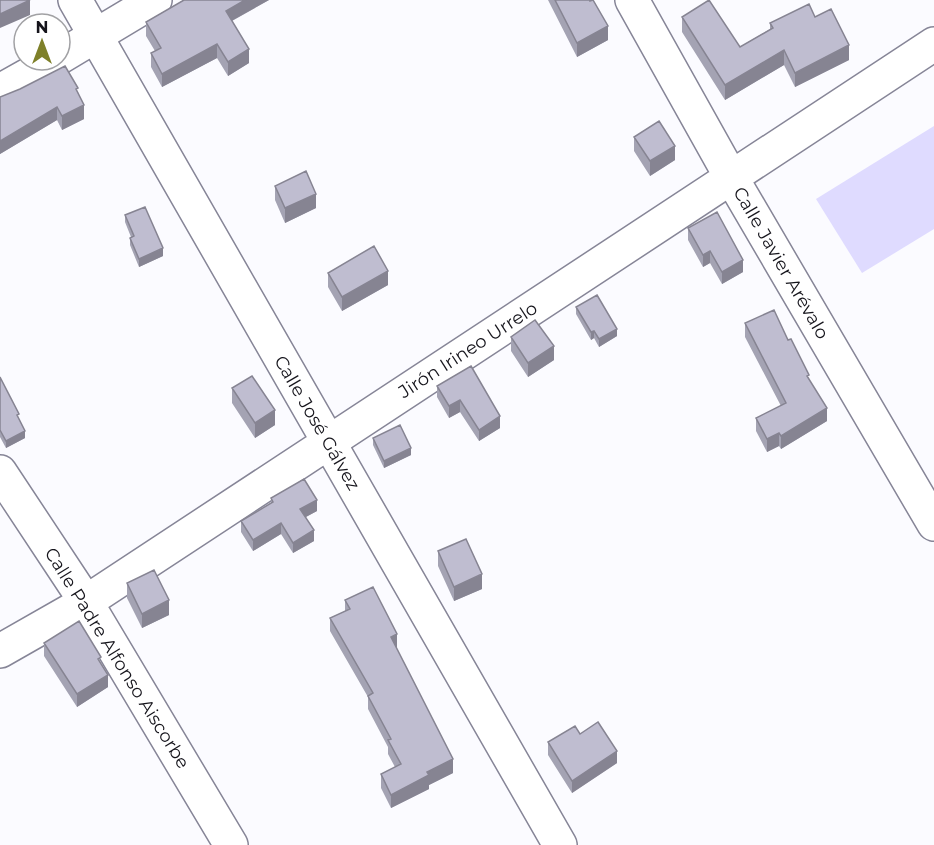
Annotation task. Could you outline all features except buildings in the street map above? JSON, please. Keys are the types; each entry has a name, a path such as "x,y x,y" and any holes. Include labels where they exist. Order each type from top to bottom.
{"street":[{"name":"Calle José Gálvez","path":"75,0 560,845"},
{"path":"72,50 155,0"},
{"name":"Calle Javier Arévalo","path":"632,0 731,177 934,524"},
{"name":"Jirón Irineo Urrelo","path":"0,651 86,602 934,44"},
{"path":"0,91 34,72"},
{"name":"Calle Padre Alfonso Aiscorbe","path":"0,472 86,602 231,845"}],"shaded area":[{"path":"934,126 934,229 862,273 816,199"}]}
